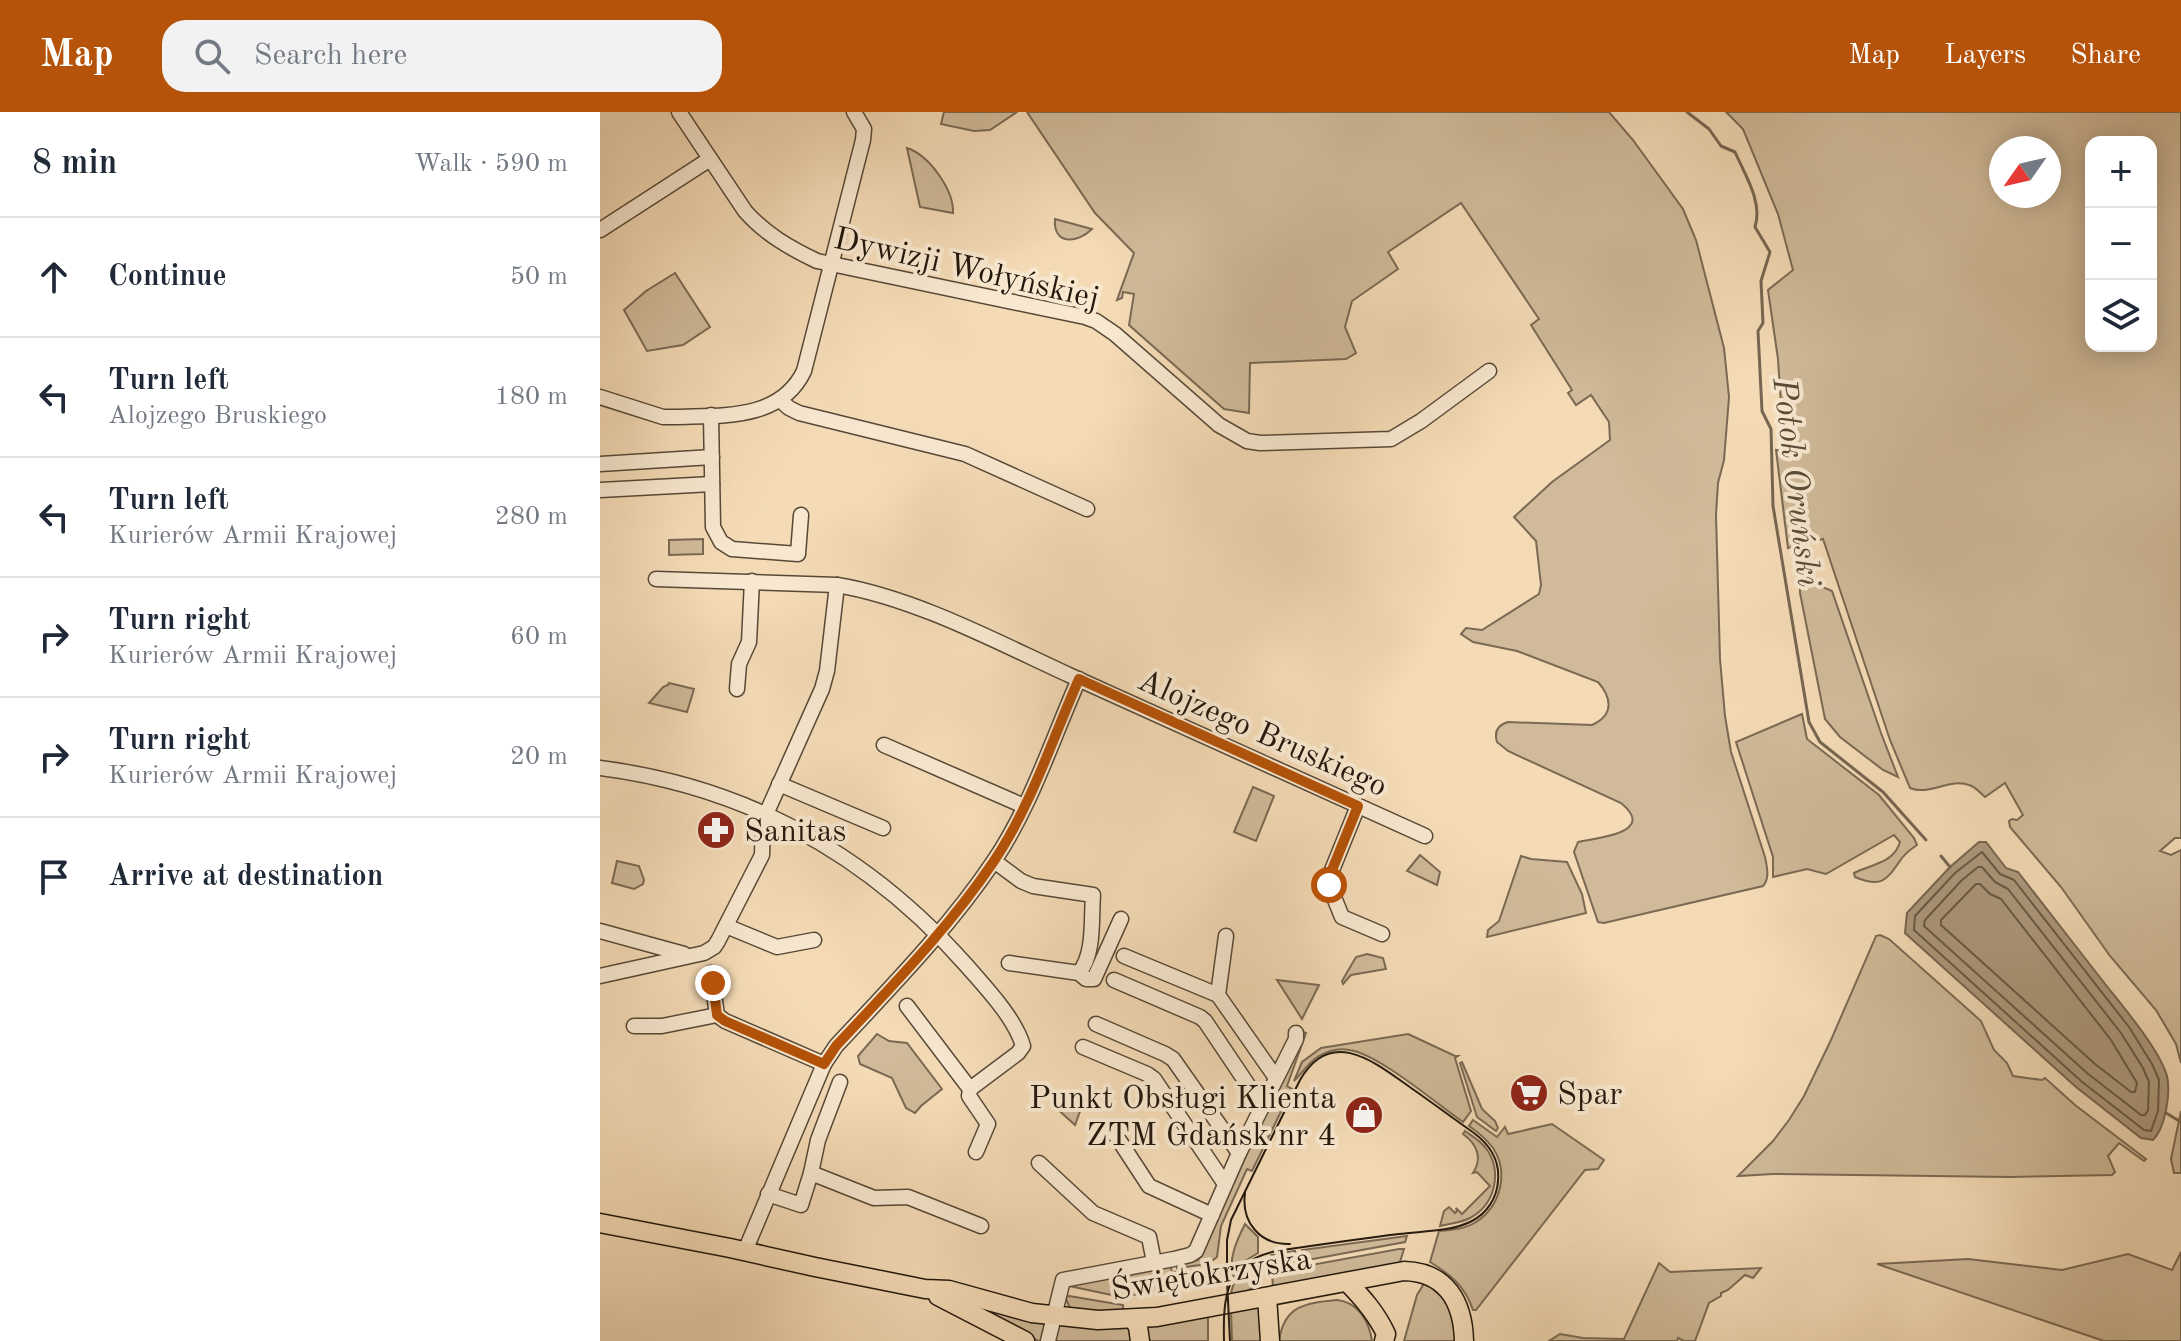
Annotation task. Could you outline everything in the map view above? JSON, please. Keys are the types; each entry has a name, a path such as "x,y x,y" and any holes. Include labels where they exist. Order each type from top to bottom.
{"main road":[{"name":"Świętokrzyska","path":"600,1223 925,1289 949,1290 1032,1313 1098,1320 1157,1317 1404,1271 1420,1271 1449,1291 1458,1304 1464,1341"},
{"path":"1347,1282 1378,1318 1386,1334 1384,1341"},
{"name":"Świętokrzyska","path":"925,1289 1025,1341"},
{"path":"1267,1297 1270,1341"},
{"path":"1134,1320 1140,1341"}],"street":[{"path":"600,397 663,417 756,411 790,392 804,371 864,129 854,112"},
{"name":"Dywizji Wołyńskiej","path":"686,115 710,159 745,211 758,225 797,252 817,261 1096,321 1219,425 1247,441 1391,439 1489,371"},
{"path":"600,230 710,159"},
{"path":"780,400 799,413 974,457 1087,509"},
{"path":"711,415 715,533 721,542 732,549 798,554 801,515"},
{"path":"600,464 712,457"},
{"path":"600,490 712,484"},
{"name":"Alojzego Bruskiego","path":"656,579 837,585 904,602 1425,836"},
{"path":"737,689 739,664 749,642 752,581"},
{"path":"600,976 709,950 718,941 762,855 762,825 766,813 822,689 837,585"},
{"path":"745,1251 824,1064 836,1046 938,934 994,861 1024,806 1079,679"},
{"path":"884,745 1024,806"},
{"path":"600,768 680,782 766,813 846,857 900,899 938,934 989,991 1023,1046 970,1089 969,1096 988,1124 976,1152"},
{"path":"779,784 883,828"},
{"path":"1358,806 1330,875 1329,885 1342,917 1382,934"},
{"path":"994,861 1033,886 1093,895 1089,952 1079,973"},
{"path":"1009,963 1079,973 1091,980 1096,978 1121,919"},
{"path":"726,926 777,947 814,940"},
{"path":"600,931 688,955"},
{"path":"1218,995 1226,936"},
{"path":"1124,956 1218,995 1276,1078"},
{"path":"711,973 717,1015 824,1064"},
{"path":"1114,980 1205,1021 1262,1106"},
{"path":"907,1006 970,1089"},
{"path":"634,1026 664,1026 717,1015"},
{"path":"1096,1024 1173,1059 1239,1153"},
{"path":"1048,1341 1063,1280 1193,1254 1296,1039 1296,1033"},
{"path":"1083,1047 1154,1079 1225,1184"},
{"path":"768,1194 801,1205 818,1140 840,1082"},
{"path":"1099,1127 1115,1134 1149,1186 1212,1215"},
{"path":"1039,1163 1093,1213 1149,1237 1154,1262"},
{"path":"811,1173 874,1198 908,1197 981,1226"}],"shaded area":[{"path":"944,112 1017,112 990,130 974,131 941,124"},
{"path":"1027,112 1609,112 1683,209 1696,240 1724,348 1729,397 1716,515 1720,659 1731,752 1767,865 1763,886 1598,922 1574,852 1578,842 1609,836 1628,827 1632,821 1631,813 1621,803 1508,751 1497,742 1498,729 1508,722 1592,725 1607,711 1608,700 1598,682 1517,651 1473,642 1461,634 1466,628 1482,630 1539,594 1541,585 1536,541 1514,517 1552,482 1610,440 1609,422 1591,395 1576,405 1568,393 1572,390 1531,325 1539,319 1461,203 1388,252 1398,269 1352,301 1345,327 1356,353 1346,359 1250,363 1249,413 1224,409 1129,325 1134,294 1123,292 1122,298 1117,300 1134,253 1095,213"},
{"path":"1726,112 2181,112 2181,838 2175,838 2160,851 2171,855 2181,850 2181,1063 2176,1044 2156,1010 2110,956 2061,887 2010,827 2009,821 2023,815 2005,783 1985,797 1974,787 1962,783 1925,790 1910,788 1890,740 1823,539 1788,548 1776,450 1784,451 1778,359 1768,290 1793,270 1778,214 1743,129"},
{"path":"907,148 924,158 939,174 949,194 953,213 920,207"},
{"path":"1055,219 1092,229 1080,237 1062,238 1055,228"},
{"path":"675,273 710,327 683,345 647,351 624,310 646,291"},
{"path":"703,539 703,554 669,555 669,540"},
{"path":"1811,582 1832,591 1898,777 1883,770 1840,737 1825,719 1800,593 1800,585"},
{"path":"669,683 694,689 687,712 649,703"},
{"path":"1802,714 1807,739 1879,795 1914,838 1917,845 1883,880 1872,882 1855,877 1854,873 1893,854 1900,842 1894,835 1826,874 1807,869 1773,877 1773,857 1736,742"},
{"path":"1253,787 1274,796 1256,841 1234,832"},
{"path":"1420,855 1440,872 1437,885 1407,871"},
{"path":"1521,856 1567,862 1582,894 1586,913 1487,937 1488,930 1499,921"},
{"path":"617,861 639,866 643,884 634,889 612,883"},
{"path":"1876,936 1889,939 1981,1021 1994,1050 2007,1063 2013,1076 2045,1078 2146,1159 2144,1161 2119,1143 2108,1156 2115,1172 2112,1175 1738,1176 1773,1141 1804,1096"},
{"path":"1367,954 1383,958 1386,969 1351,975 1343,984 1356,957"},
{"path":"1277,980 1319,985 1302,1019"},
{"path":"1303,1032 1306,1033 1287,1086 1292,1089 1252,1171 1247,1169 1221,1226 1217,1257 1208,1264 1177,1268 1177,1264 1198,1260"},
{"path":"877,1034 889,1041 907,1043 942,1089 915,1113 906,1108 892,1078 860,1064 858,1056"},
{"path":"1408,1034 1458,1056 1455,1058 1471,1111 1463,1122 1391,1069 1349,1050 1334,1050 1319,1056 1294,1081 1302,1062 1321,1048"},
{"path":"1462,1062 1482,1109 1495,1121 1496,1131 1477,1117"},
{"path":"1060,1094 1083,1103 1075,1125 1054,1106"},
{"path":"2181,1111 2181,1173 2174,1173 2171,1159"},
{"path":"1473,1120 1497,1137 1505,1127 1508,1134 1552,1124 1604,1160 1598,1169 1585,1170 1476,1310 1473,1310 1456,1282 1430,1262 1439,1231 1463,1228 1476,1222 1497,1198 1501,1178 1498,1157 1488,1142 1469,1126"},
{"path":"1465,1131 1491,1156 1494,1186 1479,1212 1466,1220 1440,1226 1444,1211 1449,1207 1455,1213 1456,1208 1462,1214 1490,1186 1477,1172 1473,1173 1478,1157 1472,1142 1463,1134"},
{"path":"1245,1224 1258,1237 1258,1253 1232,1275 1233,1255"},
{"path":"1407,1236 1405,1242 1313,1259 1305,1257 1302,1250"},
{"path":"1404,1249 1399,1265 1273,1288 1271,1255 1295,1251 1298,1263 1306,1266"},
{"path":"2181,1252 2181,1341 2104,1341 1877,1264 1968,1259 2062,1270 2128,1254 2172,1270"},
{"path":"1259,1259 1254,1286 1231,1297 1236,1280"},
{"path":"1659,1263 1670,1272 1761,1268 1753,1278 1745,1275 1709,1303 1695,1341 1678,1338 1677,1341 1549,1341 1560,1334 1624,1339"},
{"path":"1170,1265 1172,1272 1202,1270 1207,1282 1121,1297 1069,1286 1072,1284"},
{"path":"1425,1282 1449,1303 1457,1341 1404,1341 1417,1295"},
{"path":"1065,1297 1123,1305 1123,1310 1115,1313 1070,1308"},
{"path":"1337,1300 1357,1309 1368,1326 1372,1341 1279,1341 1286,1320 1298,1308"},
{"path":"1260,1304 1264,1341 1232,1341 1231,1310"},
{"path":"973,1306 1048,1321 1044,1341 1038,1341"},
{"path":"1208,1315 1208,1341 1147,1341 1144,1326"},
{"path":"1057,1323 1126,1327 1134,1341 1054,1341"}],"water":[{"path":"1979,842 1986,842 2006,868 2018,872 2150,1043 2167,1076 2168,1092 2164,1119 2153,1140 2141,1138 2076,1087 1905,933 1907,913 1950,867"}],"waterway":[{"name":"Potok Oruński","path":"1687,112 1709,129 1721,146 1735,152 1755,198 1755,227 1770,252 1761,281 1763,323 1758,331 1762,411 1771,429 1773,506 1809,722 1820,742 1883,792 1926,840"},
{"name":"Potok Oruński","path":"1941,856 1950,867"},
{"name":"Potok Oruński","path":"2166,1113 2181,1122"}],"tram line":[{"path":"1224,1341 1225,1310 1227,1296 1230,1284 1246,1264 1276,1251 1464,1225 1482,1214 1496,1193 1496,1160 1489,1148 1474,1133 1371,1061 1341,1052 1326,1054 1313,1063 1300,1080 1231,1220 1227,1240 1227,1288 1228,1295 1230,1341"},
{"path":"1245,1193 1246,1213 1255,1230 1270,1241 1290,1244"}],"place":[{"name":"Sanitas","path":"716,830"},
{"name":"Spar","path":"1529,1093"},
{"name":"Punkt Obsługi Klienta ZTM Gdańsk nr 4","path":"1364,1115"}],"route":[{"path":"713,983 717,1015 725,1021 824,1064 836,1046 928,946 994,861 1024,806 1079,679 1358,806 1330,875 1329,885"}]}
